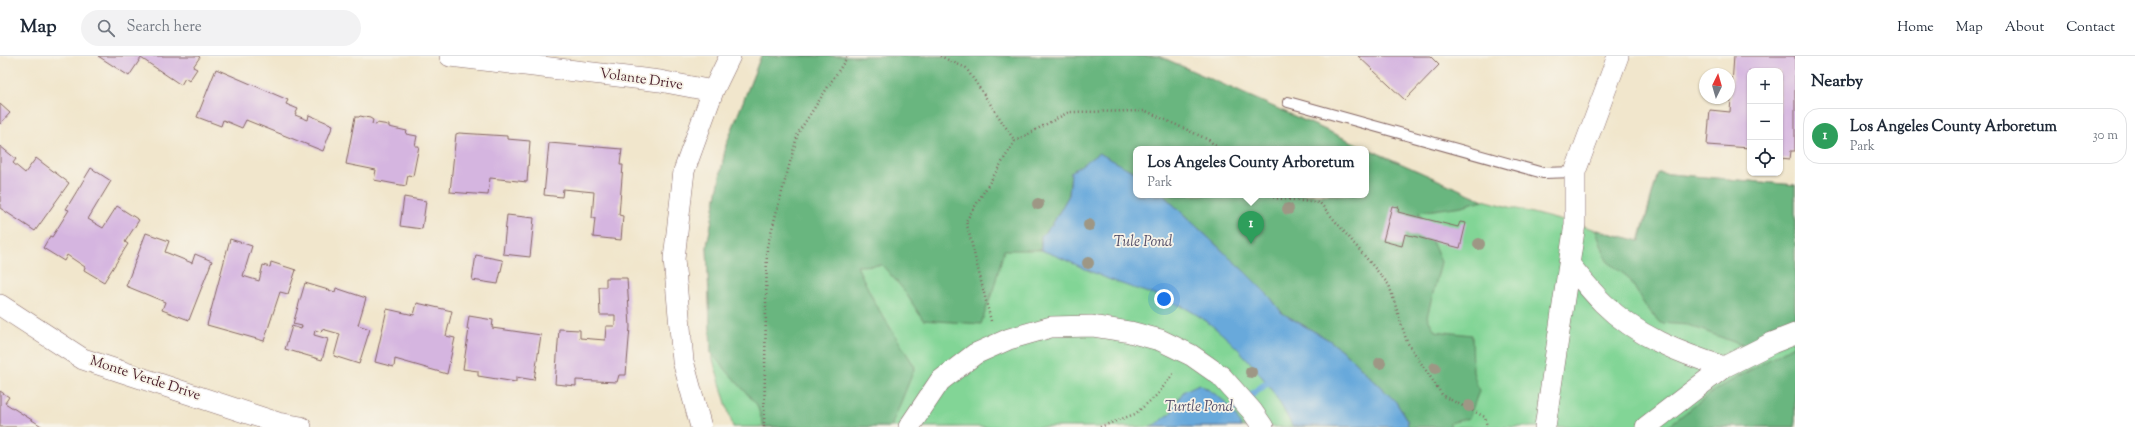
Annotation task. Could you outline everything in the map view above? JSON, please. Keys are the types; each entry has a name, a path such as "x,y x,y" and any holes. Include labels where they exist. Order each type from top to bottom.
{"street":[{"name":"Volante Drive","path":"450,56 660,81 713,91"},
{"path":"701,427 683,361 674,259 684,171 713,91 730,56"},
{"path":"1545,427 1575,224 1575,172 1618,56"},
{"path":"1569,264 1603,304 1634,328 1681,353 1724,367"},
{"name":"Monte Verde Drive","path":"0,305 83,359 278,423 301,427"},
{"path":"909,427 940,381 975,354 996,345 1051,327 1092,326 1130,332 1160,340 1191,355 1221,376 1257,419"},
{"path":"1646,427 1724,367 1772,343 1795,334"}],"lane":[{"path":"1288,102 1543,173 1575,172"}],"path":[{"path":"764,427 767,247 798,133 848,56"},
{"path":"940,56 966,68 1015,141"},
{"path":"996,345 966,221 1015,141 1069,112 1146,111 1209,140 1216,146"},
{"path":"1274,198 1320,203 1389,284 1407,342 1443,396 1485,417 1487,427"},
{"path":"1100,427 1136,414 1157,395 1191,355"}],"green space":[{"path":"761,56 1159,56 1362,146 1133,146 1133,198 1369,198 1369,149 1483,200 1639,241 1658,173 1795,185 1795,427 733,427 711,353 707,246 726,145"},
{"path":"761,56 1159,56 1362,146 1133,146 1133,171 1071,172 1069,195 1052,225 1041,236 1041,250 1004,250 994,287 981,324 923,320 903,289 882,265 857,266 876,305 915,367 891,427 764,427 757,405 711,353 707,246 726,145"},
{"path":"1369,149 1483,200 1462,206 1419,212 1441,262 1427,317 1435,331 1472,335 1473,372 1479,391 1469,418 1450,423 1450,427 1408,427 1407,420 1396,402 1350,357 1329,340 1282,313 1270,297 1166,198 1369,198"},
{"path":"1658,173 1795,185 1795,323 1747,347 1688,325 1660,323 1644,304 1629,278 1607,261 1596,230 1640,241"},
{"path":"1795,345 1795,427 1667,427 1715,390"}],"water":[{"name":"Tule Pond","path":"1099,153 1133,171 1133,198 1166,198 1245,272 1270,297 1282,313 1329,340 1350,357 1396,402 1407,420 1408,427 1292,426 1272,390 1259,373 1229,340 1195,313 1160,297 1108,279 1041,250 1041,236 1052,225 1069,195 1071,172"},
{"name":"Turtle Pond","path":"1199,384 1213,392 1230,407 1241,427 1149,427 1158,423 1171,413 1174,405 1184,391"}],"building":[{"path":"98,56 200,57 193,67 197,69 189,81 185,78 181,85 141,58 129,76"},
{"path":"1358,56 1430,56 1439,65 1405,100"},
{"path":"1734,56 1795,56 1795,151 1791,151 1790,159 1783,158 1783,68 1747,68 1747,148 1707,145 1710,110 1730,112 1731,104 1735,104 1735,68 1733,68"},
{"path":"216,69 288,100 286,104 298,109 295,115 308,120 309,115 333,125 323,151 246,120 242,128 223,120 221,126 197,117"},
{"path":"0,104 10,113 0,124"},
{"path":"360,116 373,120 372,124 376,125 377,123 389,125 389,127 407,131 406,134 417,136 415,146 419,146 413,176 408,175 406,186 374,180 376,170 346,164 355,117"},
{"path":"456,134 507,136 507,139 530,141 527,182 490,178 488,195 450,192"},
{"path":"549,143 622,149 620,165 623,165 619,215 623,216 621,240 593,237 595,218 592,218 594,192 563,189 562,197 544,195"},
{"path":"0,146 16,159 13,163 25,173 36,158 69,183 35,231 0,208"},
{"path":"91,168 111,181 88,219 103,228 117,206 139,220 125,242 128,244 104,282 84,270 85,267 67,255 64,261 43,248 50,236 52,237 69,210 66,209"},
{"path":"404,197 426,201 422,229 400,226"},
{"path":"1392,206 1399,207 1398,212 1458,227 1460,222 1466,223 1460,248 1405,234 1402,246 1383,241"},
{"path":"507,215 534,218 530,257 503,254"},
{"path":"146,233 169,241 165,252 192,263 195,254 212,261 189,320 162,310 165,302 126,286"},
{"path":"230,239 252,246 243,276 259,281 263,265 270,267 271,262 296,270 288,294 280,292 264,341 207,325"},
{"path":"476,255 502,260 503,262 498,284 472,280"},
{"path":"606,278 627,278 630,327 626,375 619,375 617,382 576,380 576,386 555,384 559,329 580,330 580,338 605,340 606,326 615,326 615,315 600,315 599,287 606,287"},
{"path":"305,283 335,292 336,288 366,298 358,325 370,329 359,364 334,356 340,334 322,329 321,332 315,330 314,335 328,339 322,360 285,349 292,326 301,329 302,326 293,324"},
{"path":"417,303 452,311 446,336 455,338 447,374 395,359 394,367 375,362 387,309 414,315"},
{"path":"469,316 493,320 492,328 541,335 534,380 516,377 516,382 478,376 478,371 463,369 469,329 467,329"},
{"path":"0,391 9,397 5,403 43,427 0,427"}],"waterway":[{"path":"1233,409 1267,383"}],"place":[{"name":"Los Angeles County Arboretum","path":"1251,244"}]}
